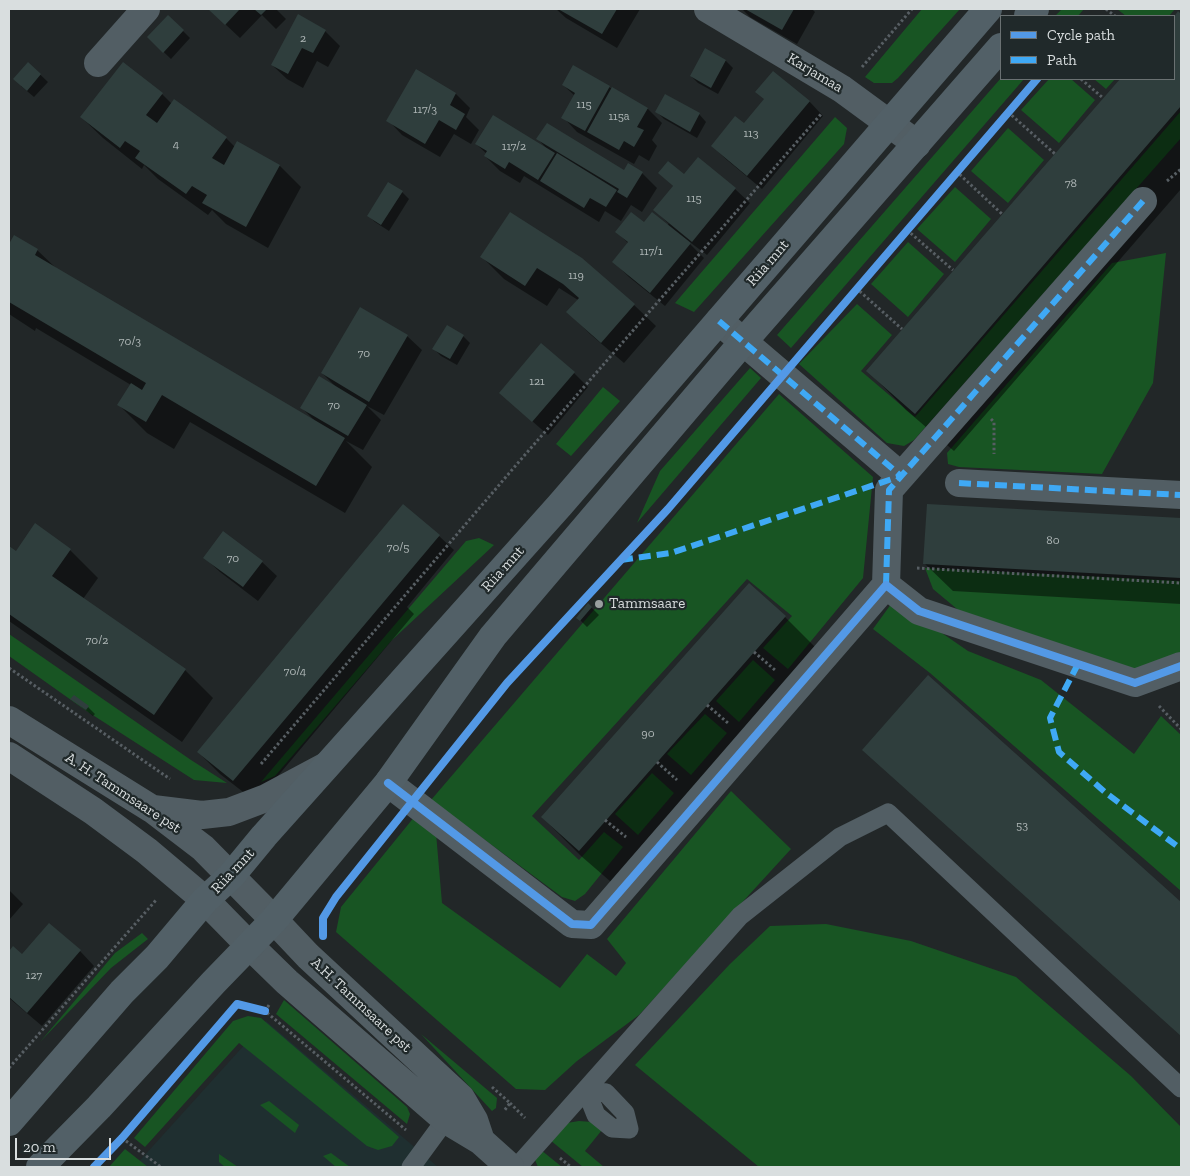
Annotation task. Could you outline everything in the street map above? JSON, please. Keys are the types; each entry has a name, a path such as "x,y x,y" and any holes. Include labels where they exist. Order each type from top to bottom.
{"main road":[{"name":"Riia mnt","path":"9,1122 205,900 230,876 560,505 988,9"},
{"path":"40,1167 99,1107 274,920 388,783 493,636 743,342 1000,48"}],"street":[{"path":"98,64 146,9"},
{"name":"Karjamaa","path":"708,9 842,90 917,144"},
{"path":"388,783 572,924 591,925 886,576 890,490 1143,201"},
{"path":"719,321 901,476"},
{"path":"959,483 1181,495"},
{"path":"886,576 919,611 1135,683 1181,666"},
{"name":"A. H. Tammsaare pst","path":"9,720 152,809 204,848 230,876"},
{"name":"A. H. Tammsaare pst","path":"9,756 132,840 205,900"},
{"path":"152,809 202,815 229,812 266,798 328,765"},
{"name":"A.H. Tammsaare pst","path":"230,876 308,956 461,1098 474,1120 481,1141"},
{"name":"A.H. Tammsaare pst","path":"205,900 287,982 446,1120 481,1141 510,1167"}],"lane":[{"path":"517,1167 740,916 840,838 888,813 1181,1088"},
{"path":"411,1167 461,1098"}],"path":[{"path":"257,769 511,471 912,9"},
{"path":"1082,80 1103,98"},
{"path":"1002,118 1014,105"},
{"path":"1008,112 1055,154"},
{"path":"950,178 962,164"},
{"path":"956,171 1002,214"},
{"path":"900,237 913,222"},
{"path":"907,230 953,270"},
{"path":"850,296 862,281"},
{"path":"856,288 902,329"},
{"path":"975,395 994,422 994,485"},
{"path":"886,576 1181,583"},
{"path":"754,652 776,671"},
{"path":"9,668 178,784"},
{"path":"707,705 729,724"},
{"path":"657,762 679,781"},
{"path":"605,820 630,840"},
{"path":"9,1068 158,898"},
{"path":"271,1003 262,1010 427,1147"},
{"path":"129,1130 120,1140 161,1167"}],"shaded area":[{"path":"266,1021 438,1167 134,1167"}],"green space":[{"path":"922,9 960,9 892,83 874,83 865,77"},
{"path":"1062,9 1084,9 1079,15 1056,15"},
{"path":"1117,9 1175,9 1170,15 1125,15"},
{"path":"1000,79 1023,80 791,348 777,335"},
{"path":"1048,80 1072,80 1095,100 1059,143 1021,110"},
{"path":"1095,80 1114,80 1106,89"},
{"path":"1181,111 1181,138 914,440 904,446 887,443 799,364 857,304 892,335 861,371 915,417"},
{"path":"835,117 847,128 844,144 694,312 675,303"},
{"path":"1008,128 1044,160 1008,203 971,171"},
{"path":"955,187 991,219 955,262 917,229"},
{"path":"908,242 944,274 908,317 871,284"},
{"path":"1166,253 1153,383 1102,474 959,467 948,464 947,453 1112,263"},
{"path":"750,368 761,378 637,523 660,471"},
{"path":"603,387 620,401 571,456 556,444"},
{"path":"779,394 873,477 863,578 788,669 763,648 792,616 747,579 532,816 579,860 604,832 623,847 585,894 575,901 562,897 431,800"},
{"path":"479,538 494,545 391,641 275,776 261,782 466,541"},
{"path":"925,568 1181,581 1181,653 1133,673 975,624 933,589"},
{"path":"894,600 968,651 1041,680 1134,754 1161,716 1181,735 1181,891 930,673 873,629"},
{"path":"9,634 227,783 194,780 88,712 9,656"},
{"path":"753,660 775,680 739,722 716,701"},
{"path":"705,714 727,733 691,775 667,754"},
{"path":"652,773 674,793 638,835 615,814"},
{"path":"731,791 791,849 639,1015 577,1061 545,1090 516,1089 336,932 341,907 415,816 436,833 442,903 560,988 587,954 616,976 626,963 607,939"},
{"path":"826,924 911,941 1016,977 1131,1076 1181,1127 1181,1167 759,1167 635,1065 730,964 770,926"},
{"path":"142,933 148,939 111,968 40,1042 115,953"},
{"path":"284,1000 407,1107 410,1114 407,1124 276,1014"},
{"path":"248,1016 261,1018 399,1137 392,1146 378,1150 367,1146 239,1043 145,1147 134,1138 233,1021"},
{"path":"421,1034 497,1098 496,1108 492,1111"},
{"path":"269,1101 299,1125 295,1133 260,1105"},
{"path":"579,1121 592,1122 602,1130 585,1151 604,1167 583,1167 550,1140 567,1123"},
{"path":"125,1149 148,1167 109,1167"},
{"path":"541,1150 562,1167 538,1167 535,1160"},
{"path":"331,1153 350,1167 336,1167 323,1156"},
{"path":"219,1154 238,1167 225,1167 219,1162"}],"building":[{"path":"208,9 240,9 225,25"},
{"path":"254,9 267,9 261,15"},
{"path":"558,9 617,9 602,34"},
{"path":"745,9 794,9 782,30"},
{"path":"1178,11 1181,14 1181,106 915,414 866,371 1119,80 1175,80 1175,16"},
{"path":"298,14 326,30 313,53 302,48 288,74 271,65"},
{"path":"168,15 184,30 163,53 147,37"},
{"path":"705,48 726,60 711,88 690,76"},
{"path":"28,62 41,74 27,91 13,79"},
{"path":"123,62 163,93 146,115 157,123 174,99 227,137 212,158 224,165 237,141 280,165 246,227 202,203 207,195 192,186 186,194 135,158 140,151 125,141 120,148 80,117"},
{"path":"573,65 610,86 585,131 561,118 575,93 562,85"},
{"path":"416,69 456,93 450,105 465,114 456,130 439,120 425,144 386,121"},
{"path":"773,71 810,101 747,176 711,146 735,116 744,123 764,99 755,92"},
{"path":"612,87 648,108 637,127 644,130 634,147 624,141 619,150 587,132"},
{"path":"665,94 700,113 690,132 655,112"},
{"path":"493,115 555,153 538,180 509,162 505,169 484,156 487,151 475,144"},
{"path":"547,123 624,170 628,163 643,172 627,198 617,192 619,189 536,139"},
{"path":"557,153 617,190 606,207 590,198 584,208 540,181"},
{"path":"698,157 736,188 692,242 653,210 673,186 658,173 668,161 684,174"},
{"path":"388,182 403,191 381,225 367,216"},
{"path":"510,212 582,258 635,304 601,343 566,312 579,298 563,284 537,268 525,286 480,257"},
{"path":"631,212 644,222 652,212 691,243 650,293 612,262 628,242 615,232"},
{"path":"14,235 38,249 35,255 345,438 316,486 162,395 146,422 117,405 131,383 142,390 146,383 9,302 9,244"},
{"path":"360,307 408,335 369,402 321,373"},
{"path":"447,325 464,335 450,359 432,349"},
{"path":"541,343 575,372 532,422 499,393"},
{"path":"319,376 367,405 348,436 300,408"},
{"path":"403,504 440,535 233,781 197,752"},
{"path":"927,504 1181,518 1181,578 923,564"},
{"path":"35,523 71,549 52,576 186,669 154,715 9,614 9,546 16,551"},
{"path":"223,531 263,561 243,587 203,558"},
{"path":"749,583 786,616 579,851 541,817"},
{"path":"588,603 592,607 580,621 576,618"},
{"path":"928,675 1181,902 1181,1036 862,750"},
{"path":"74,695 89,706 86,710 70,699"},
{"path":"49,923 81,950 27,1013 9,997 9,951 13,946 22,954"}],"marked path":[{"path":"886,585 889,490 1143,201"},
{"path":"719,321 901,476"},
{"path":"621,560 671,553 901,476"},
{"path":"959,483 1181,495"},
{"path":"1078,664 1050,718 1059,752 1106,793 1181,849"}],"cycle path":[{"path":"323,936 323,918 336,897 507,683 668,509 1036,80"},
{"path":"388,783 572,924 591,925 886,585 919,611 1135,683 1181,666"},
{"path":"94,1167 122,1138 237,1004 265,1011"}],"place":[{"name":"Tammsaare","path":"599,604"}]}
